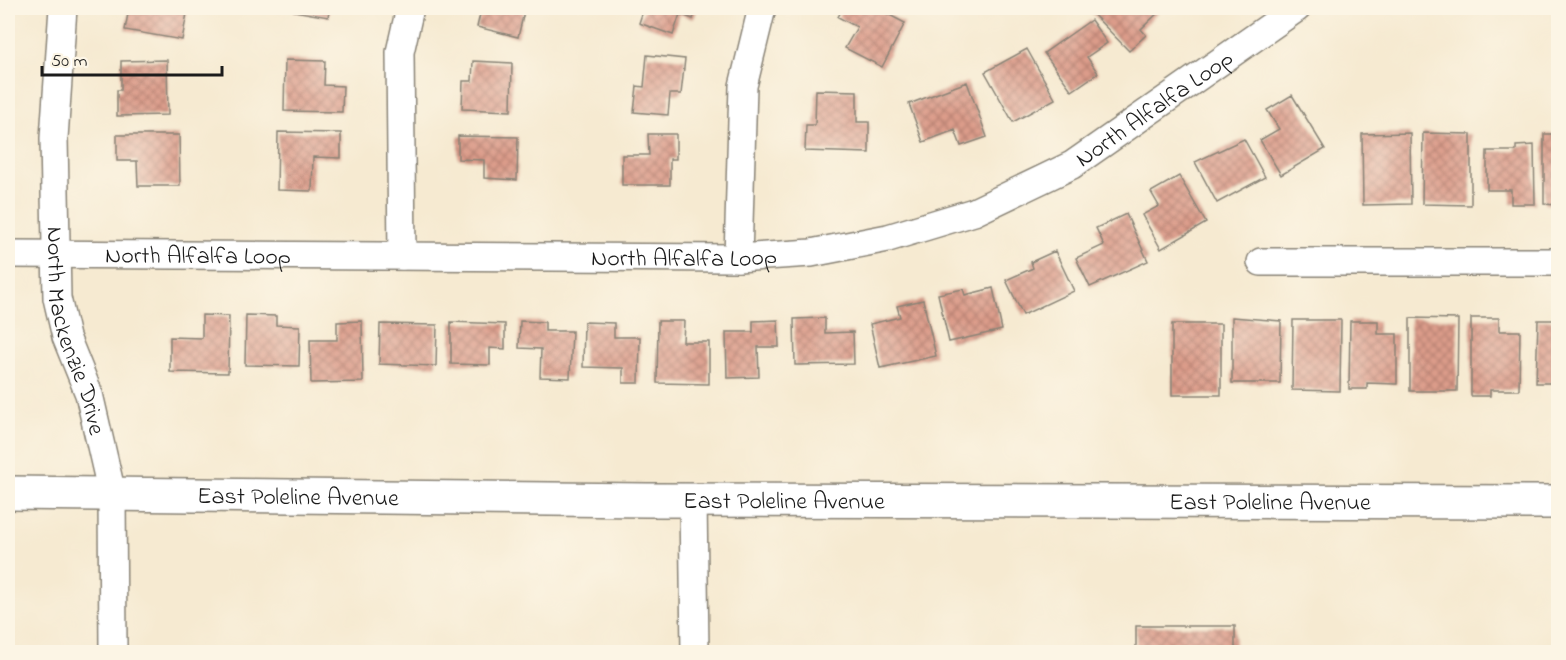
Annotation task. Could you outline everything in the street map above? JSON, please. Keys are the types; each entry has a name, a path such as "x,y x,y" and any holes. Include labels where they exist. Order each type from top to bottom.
{"main road":[{"name":"East Poleline Avenue","path":"8,493 693,500 1558,502"}],"street":[{"name":"North Mackenzie Drive","path":"63,8 54,138 57,298 66,337 89,394 112,494 114,652"},
{"path":"402,256 400,52 410,8"},
{"path":"738,258 743,86 762,8"},
{"name":"North Alfalfa Loop","path":"8,254 738,258 822,251 888,238 974,212 1072,165 1297,8"},
{"path":"1262,262 1558,262"},
{"path":"693,500 695,652"}],"building":[{"path":"129,8 188,8 182,40 125,30"},
{"path":"295,8 330,8 328,17 294,11"},
{"path":"490,8 525,8 518,37 477,27 481,10 489,12"},
{"path":"644,8 697,8 693,19 680,14 673,35 639,23"},
{"path":"843,8 876,8 905,23 882,67 845,48 857,27 838,17"},
{"path":"1087,8 1163,8 1141,29 1146,35 1129,51"},
{"path":"1091,20 1107,43 1087,57 1098,73 1072,91 1044,53"},
{"path":"1027,49 1055,99 1013,122 985,72"},
{"path":"647,55 685,59 681,94 670,94 668,115 634,112 637,86 644,87"},
{"path":"167,60 168,115 117,116 117,90 121,90 121,61"},
{"path":"285,60 325,61 324,85 343,86 342,112 284,111"},
{"path":"473,61 512,63 511,111 462,109 463,81 472,81"},
{"path":"967,82 987,137 961,146 955,130 923,142 909,104"},
{"path":"816,90 857,91 857,122 869,122 869,153 805,151 806,125 815,125"},
{"path":"1292,95 1325,149 1281,175 1260,140 1279,129 1267,110"},
{"path":"278,132 341,133 341,158 313,157 312,191 277,190"},
{"path":"1410,133 1411,204 1363,205 1362,134"},
{"path":"1423,133 1471,134 1471,205 1422,204"},
{"path":"648,134 676,134 676,159 670,159 670,185 622,185 622,155 649,155"},
{"path":"1544,134 1558,134 1558,205 1544,204"},
{"path":"117,135 179,135 180,186 138,186 137,161 117,161"},
{"path":"458,136 518,137 517,180 484,178 484,160 458,159"},
{"path":"1244,139 1265,177 1217,203 1195,162"},
{"path":"1534,145 1535,204 1511,204 1511,190 1487,190 1487,151 1516,151 1516,146"},
{"path":"1179,176 1206,223 1161,249 1142,215 1159,206 1151,192"},
{"path":"1126,214 1148,261 1090,287 1076,258 1104,245 1096,228"},
{"path":"1055,251 1074,291 1023,315 1006,280 1033,268 1031,262"},
{"path":"993,288 1002,330 949,342 938,294 963,289 965,295"},
{"path":"923,300 936,356 880,368 870,324 900,317 897,306"},
{"path":"202,315 229,316 228,373 170,372 170,337 202,338"},
{"path":"246,315 276,316 276,325 300,326 299,366 245,365"},
{"path":"1232,317 1281,321 1280,383 1232,383"},
{"path":"825,318 825,333 853,332 854,364 795,365 794,319"},
{"path":"1410,318 1458,319 1457,391 1410,391"},
{"path":"1471,318 1499,318 1499,331 1520,331 1519,390 1490,390 1490,396 1471,396"},
{"path":"778,320 779,347 758,347 759,377 727,378 726,332 753,332 753,321"},
{"path":"1293,320 1341,320 1340,391 1292,390"},
{"path":"1538,320 1558,320 1558,383 1536,383"},
{"path":"362,321 363,382 311,383 310,340 337,340 337,322"},
{"path":"520,321 545,322 545,331 572,331 570,378 540,377 541,349 519,348"},
{"path":"658,321 684,321 683,342 709,342 709,384 657,383"},
{"path":"1350,321 1378,321 1378,334 1397,334 1397,384 1367,383 1367,389 1349,389"},
{"path":"451,322 505,324 505,349 490,348 490,365 451,364"},
{"path":"584,322 614,323 614,337 640,337 639,383 623,383 623,368 583,367"},
{"path":"380,324 437,325 436,366 379,364"},
{"path":"1172,324 1221,324 1221,395 1172,395"},
{"path":"1136,626 1235,626 1235,652 1136,652"}]}
